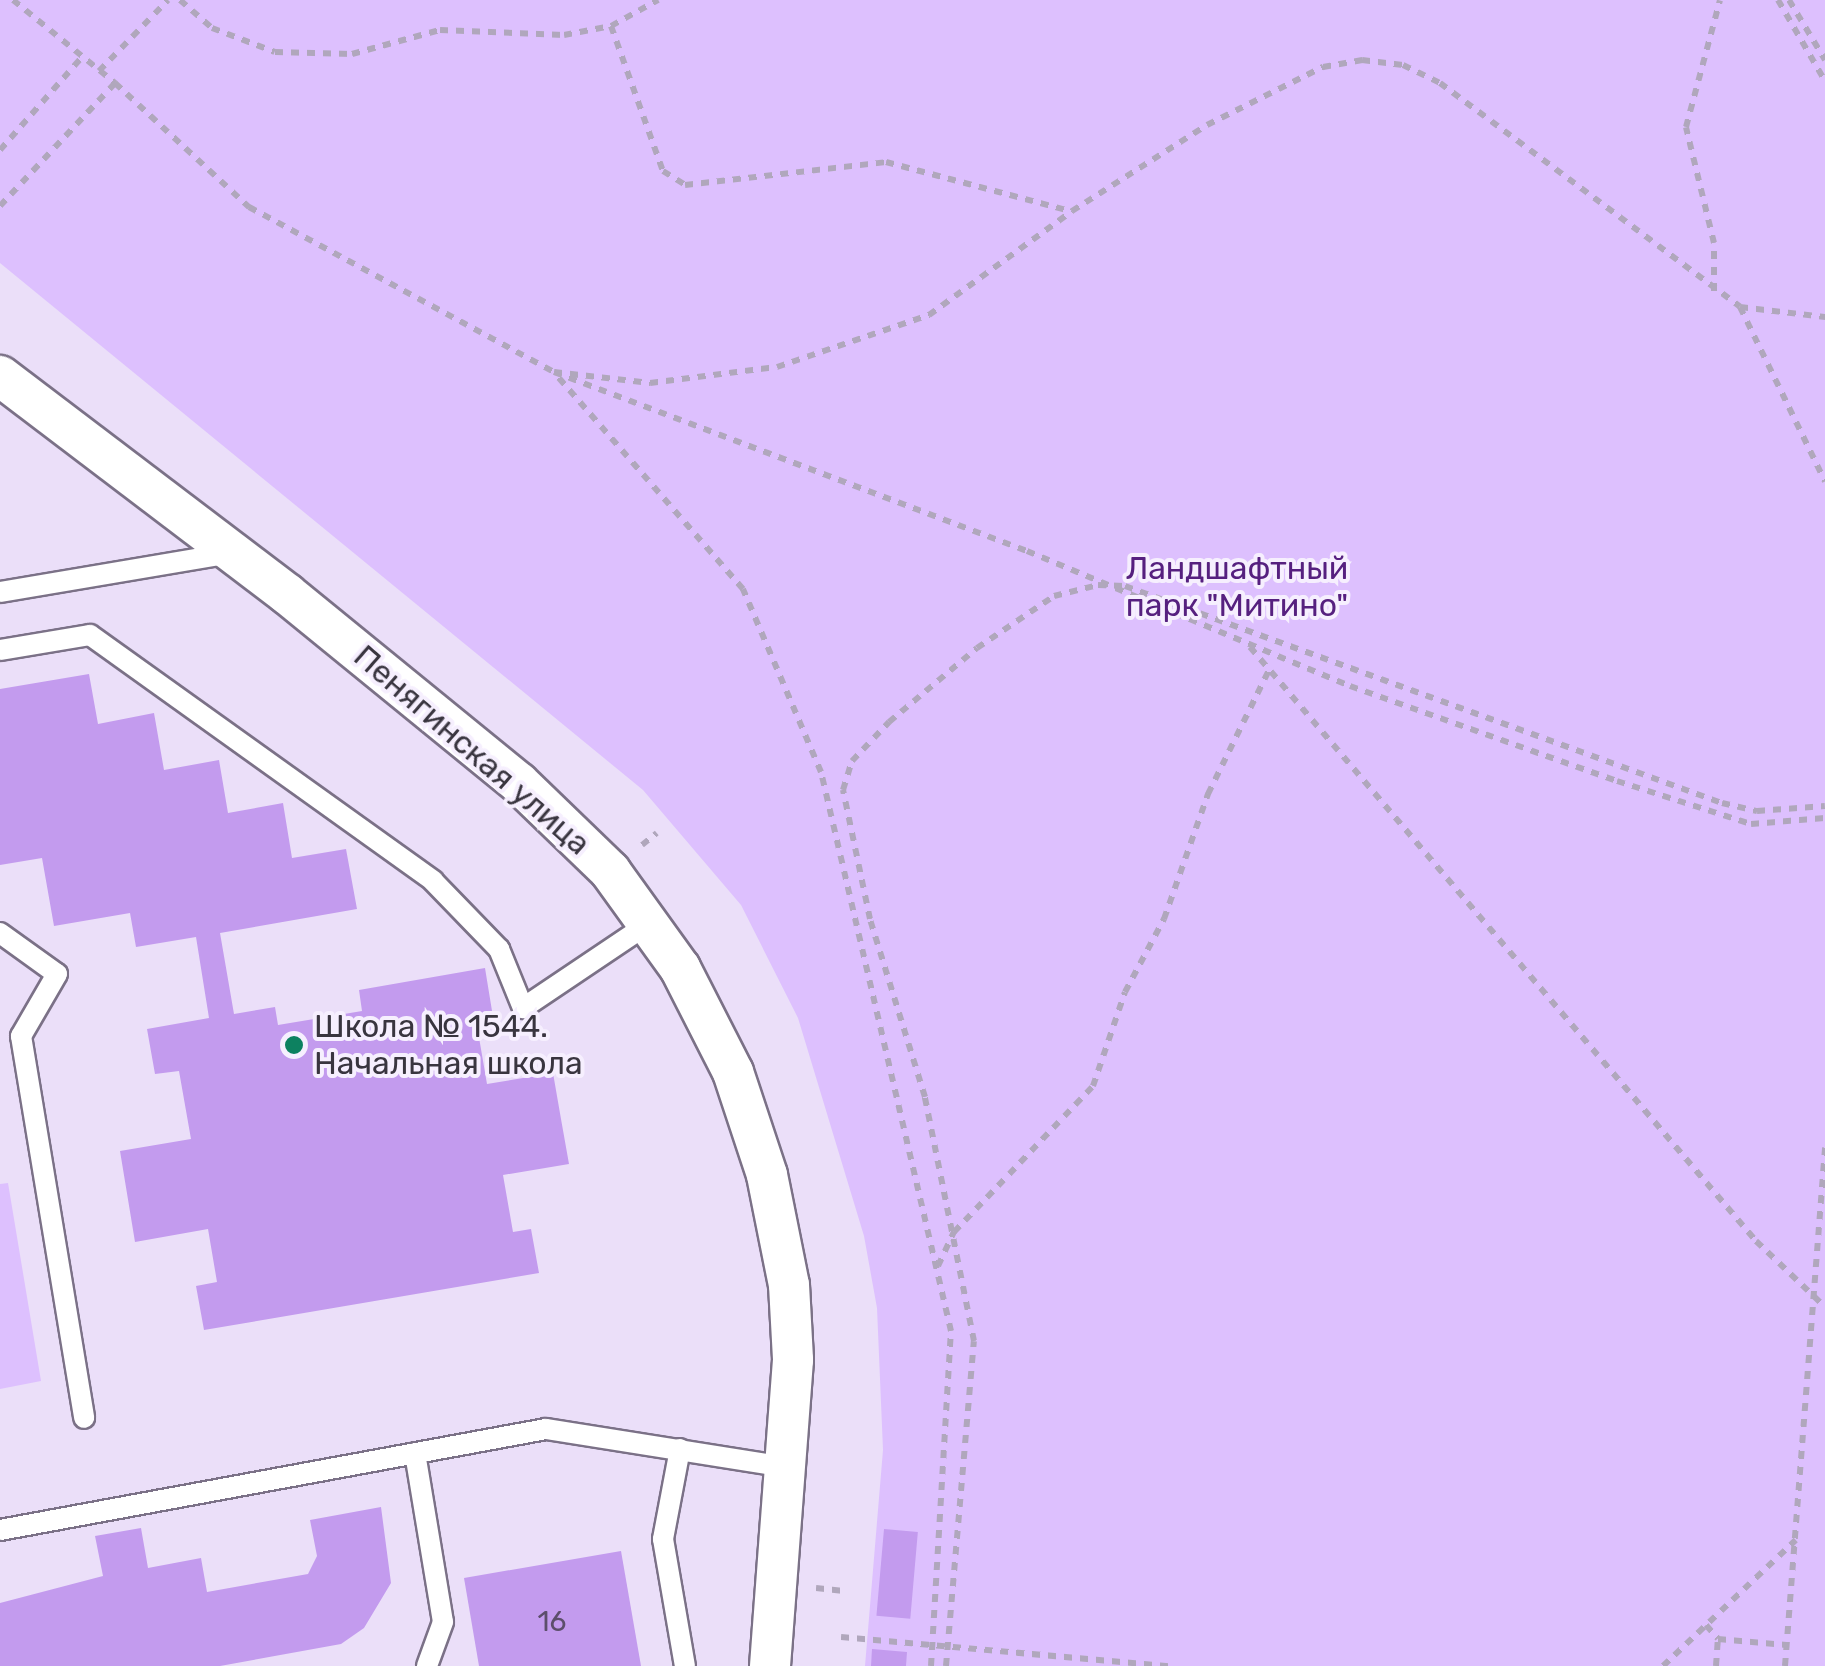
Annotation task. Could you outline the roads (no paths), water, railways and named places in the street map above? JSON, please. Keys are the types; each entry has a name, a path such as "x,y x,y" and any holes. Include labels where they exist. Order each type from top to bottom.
{"street":[{"name":"Пенягинская улица","path":"0,376 233,553 519,783 610,871 680,968 733,1072 767,1175 789,1286 793,1360 770,1666"}],"lane":[{"path":"0,592 233,553"},
{"path":"0,650 90,635 434,881 500,950 523,1008 648,924"},
{"path":"0,933 57,974 21,1036 84,1418"},
{"path":"0,1530 546,1429 786,1467"},
{"path":"680,1449 663,1539 685,1666"},
{"path":"415,1453 443,1622 427,1666"}],"place":[{"name":"Школа № 1544. Начальная школа","path":"294,1045"}],"park label":[{"name":"Ландшафтный парк \"Митино\"","path":"1237,588"}]}
